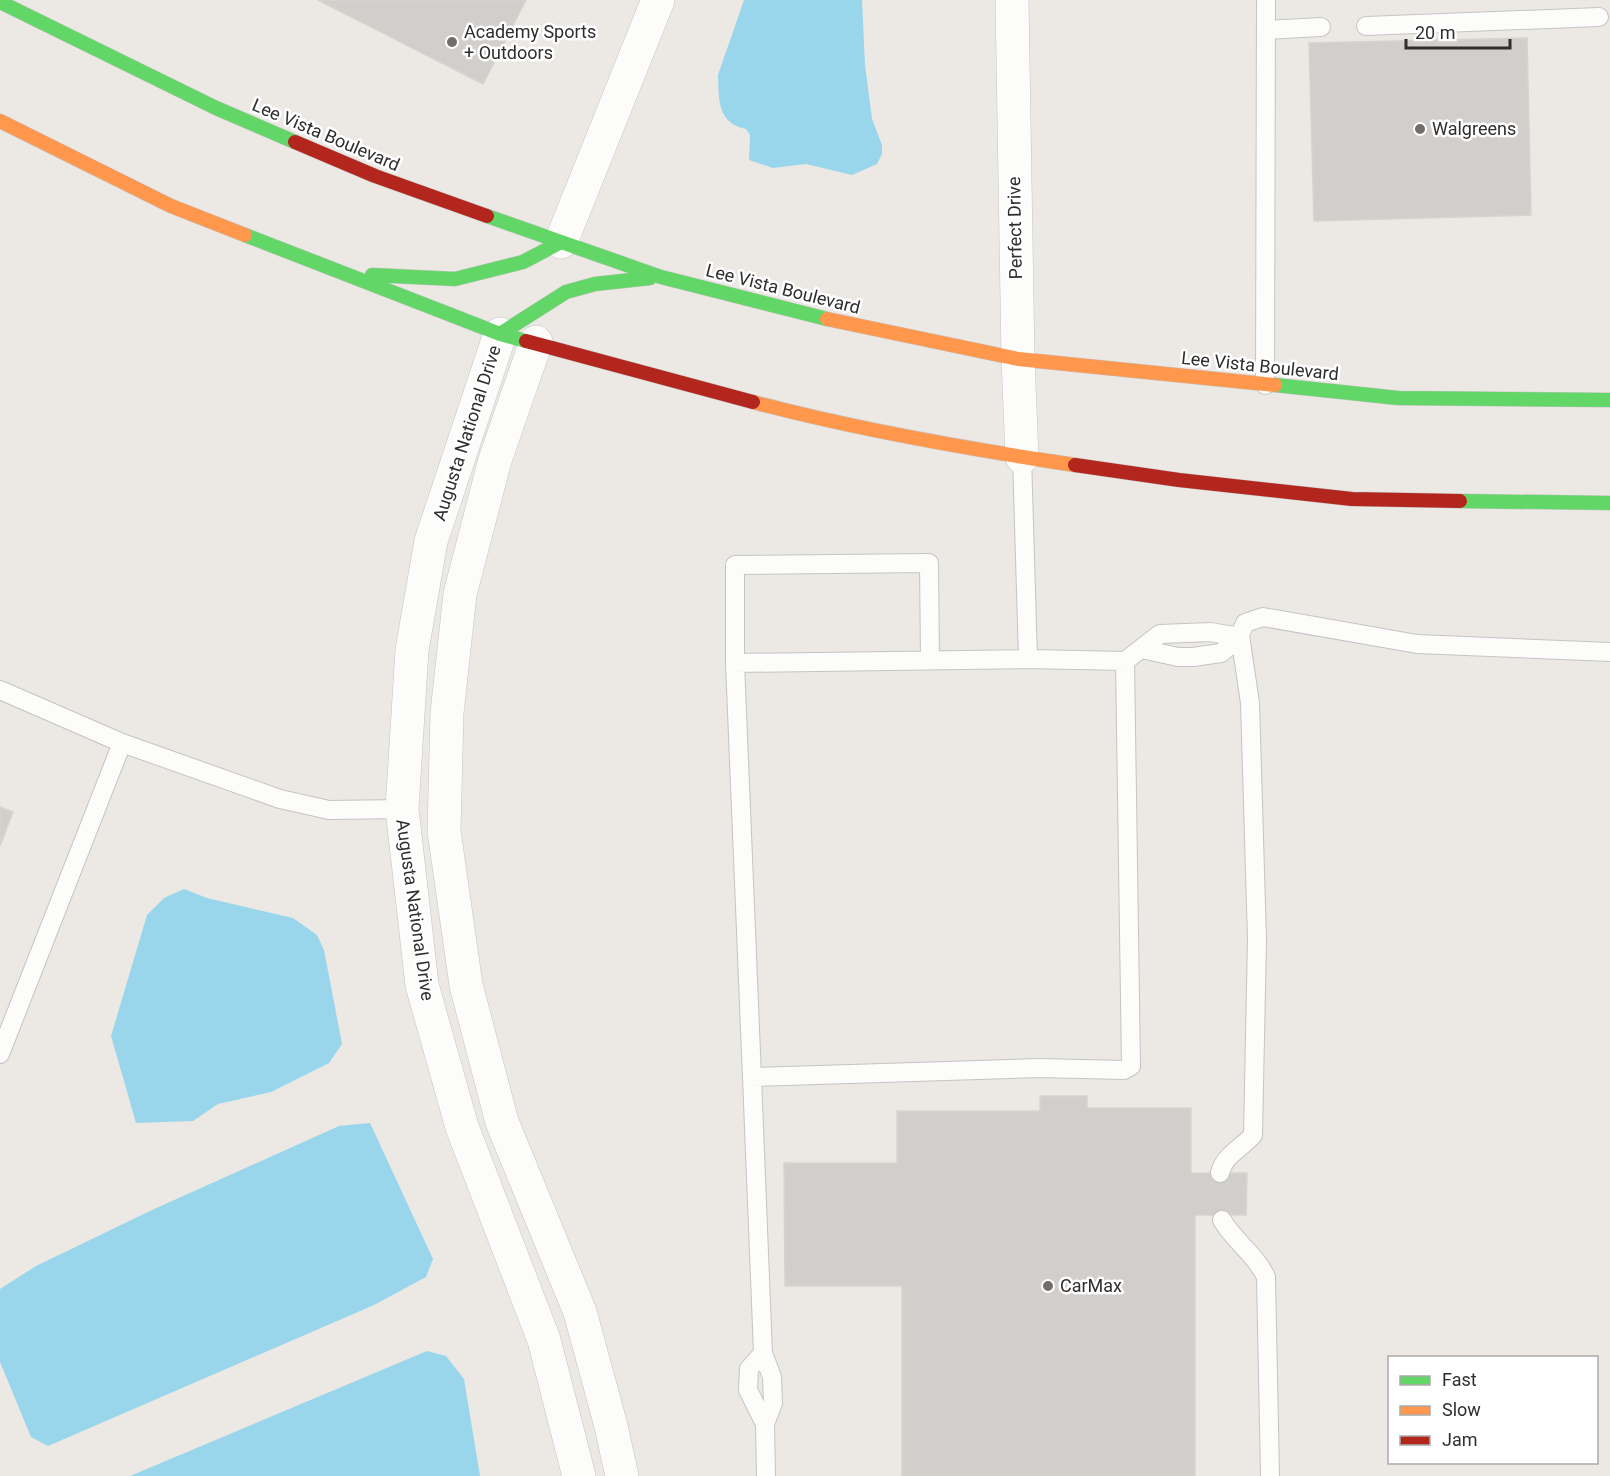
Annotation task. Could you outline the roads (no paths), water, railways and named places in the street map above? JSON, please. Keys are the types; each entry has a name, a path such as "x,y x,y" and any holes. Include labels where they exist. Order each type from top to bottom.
{"street":[{"path":"344,273 455,279 523,262 561,242 658,0"},
{"name":"Perfect Drive","path":"1011,0 1022,457"},
{"name":"Lee Vista Boulevard","path":"0,2 216,108 364,172 476,214 661,278 813,316 1018,359 1398,398 1610,400"},
{"path":"0,121 171,206 500,334 808,417 1022,457 1179,480 1352,499 1610,503"},
{"path":"500,334 566,292 595,284 661,278"},
{"name":"Augusta National Drive","path":"500,334 430,541 412,650 402,809 422,986 462,1127 544,1340 579,1476"},
{"name":"Augusta National Drive","path":"536,342 495,460 460,594 447,713 444,831 466,985 502,1122 580,1312 622,1476"}],"lane":[{"path":"1265,385 1266,0"},
{"path":"1366,26 1599,17"},
{"path":"1266,30 1321,27"},
{"path":"1022,457 1028,659"},
{"path":"766,1476 765,1424 773,1403 772,1377 763,1353 735,663 735,565 929,563 930,660"},
{"path":"735,663 1028,659 1125,661 1142,649 1178,657 1193,657 1221,653 1240,636 1245,623 1263,617 1417,644 1610,652"},
{"path":"1220,1173 1222,1164 1247,1143 1253,1134 1257,939 1250,703 1240,636"},
{"path":"752,1077 1039,1068 1124,1070 1131,1066 1125,661"},
{"path":"0,690 122,743 280,799 329,810 402,809"},
{"path":"0,1054 122,743"},
{"path":"1222,1220 1228,1232 1261,1266 1266,1277 1270,1476"},
{"path":"763,1353 749,1369 748,1390 765,1424"}],"water":[{"path":"744,0 862,0 865,65 872,119 882,145 882,154 877,164 852,175 806,164 773,168 749,160 750,135 746,129 730,122 721,109 718,75"},
{"path":"184,889 207,898 293,918 317,935 324,950 342,1044 329,1063 271,1092 218,1104 193,1121 136,1123 111,1036 147,915 164,898"},
{"path":"370,1123 433,1259 426,1277 374,1305 48,1446 31,1437 0,1362 0,1289 36,1266 152,1210 339,1126"},
{"path":"427,1351 446,1356 464,1379 480,1476 130,1476"}],"place":[{"name":"Academy Sports + Outdoors","path":"452,42"},
{"name":"Walgreens","path":"1420,129"},
{"name":"CarMax","path":"1048,1286"}]}
